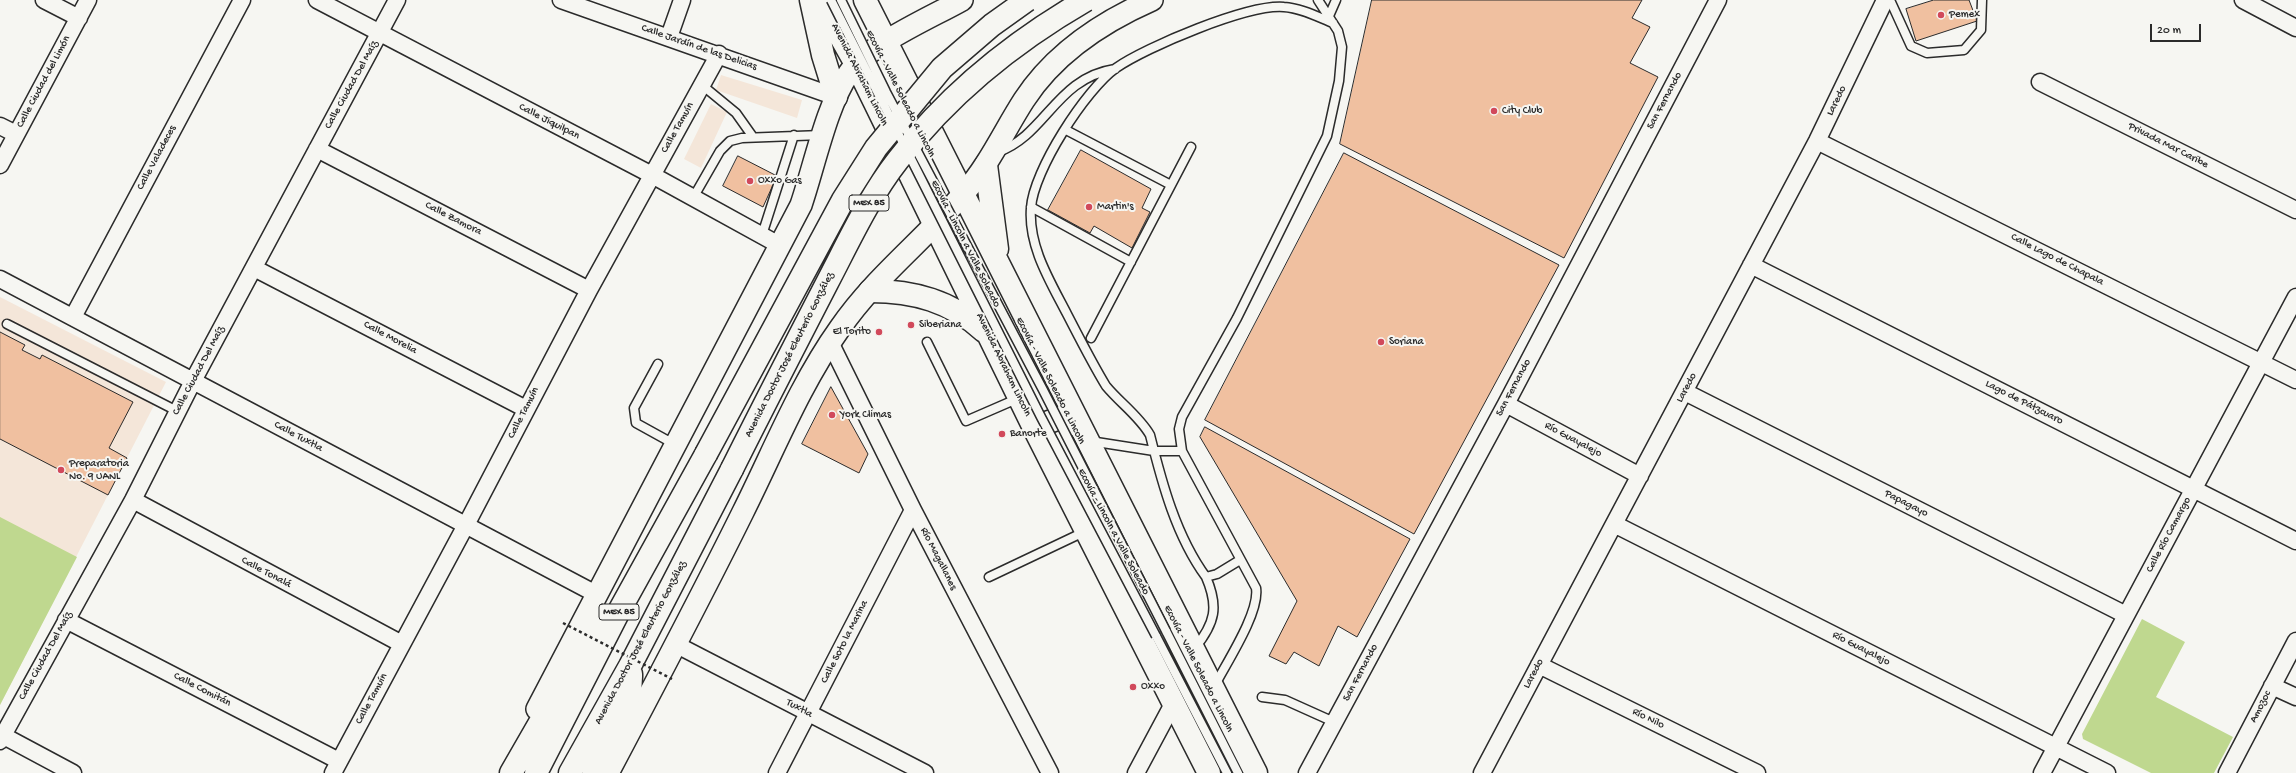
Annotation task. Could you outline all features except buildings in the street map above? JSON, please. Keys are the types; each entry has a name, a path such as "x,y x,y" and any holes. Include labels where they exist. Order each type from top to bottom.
{"main road":[{"path":"811,0 823,55 836,96"},
{"name":"Avenida Abraham Lincoln","path":"820,0 856,64 1019,398 1209,773"},
{"path":"866,0 1055,378 1256,773"},
{"name":"MEX 85","path":"536,773 618,613 706,454 843,200 876,148 942,68 986,30 1027,0"},
{"name":"Avenida Doctor José Eleuterio González","path":"570,773 630,666 864,212 897,160 944,108 990,66 1043,27 1086,0"},
{"path":"990,159 999,266"},
{"path":"870,291 893,291 917,295 936,301 969,318 990,338"},
{"path":"1019,398 1043,399 1048,395 1055,378"},
{"path":"1036,432 1046,423 1060,418 1083,433"},
{"path":"511,773 586,641 602,622 618,613"},
{"path":"594,773 628,700 630,666"}],"street":[{"path":"44,0 79,18"},
{"name":"Calle Ciudad del Limón","path":"0,165 88,0"},
{"name":"Calle Valadeces","path":"73,317 242,0"},
{"name":"Calle Jiquilpan","path":"317,0 652,175 781,246"},
{"name":"Calle Ciudad Del Maíz","path":"1,737 132,500 177,411 397,0"},
{"path":"668,37 682,0"},
{"path":"504,773 596,594 802,205 836,96 844,81 856,64 886,42 962,0"},
{"path":"608,773 736,527 787,421 830,342 870,291 933,224 964,194 990,159 1025,98 1040,78 1060,57 1082,40 1122,15 1152,0"},
{"name":"San Fernando","path":"1307,773 1506,404 1718,0"},
{"name":"Laredo","path":"1482,773 1818,141 1885,0"},
{"path":"2243,0 2296,28"},
{"name":"Calle Jardín de las Delicias","path":"571,1 836,96"},
{"name":"Calle Tamuín","path":"336,767 466,525 589,290 719,54"},
{"name":"Privada Mar Caribe","path":"2040,82 2296,210"},
{"path":"0,126 16,134"},
{"name":"Calle Lago de Chapala","path":"1818,141 2296,380"},
{"name":"Calle Zamora","path":"317,148 589,290"},
{"name":"Lago de Pátzcuaro","path":"1751,265 2296,541"},
{"name":"Calle Morelia","path":"254,268 526,409"},
{"name":"Calle Tuxtla","path":"0,279 596,594"},
{"name":"Calle Río Camargo","path":"2042,773 2296,297"},
{"name":"Río Magallanes","path":"830,342 913,510 1050,773"},
{"name":"Papagayo","path":"1685,392 2126,615"},
{"name":"Río Guayalejo","path":"1506,404 1640,476"},
{"name":"Calle Tonalá","path":"132,500 402,644"},
{"name":"Calle Soto la Marina","path":"776,773 913,510"},
{"name":"Río Guayalejo","path":"1614,524 2107,773"},
{"name":"Calle Comitán","path":"66,620 336,767"},
{"name":"Amozoc","path":"2227,773 2296,641"},
{"name":"Tuxtla","path":"675,644 925,773"},
{"name":"Río Nilo","path":"1539,665 1756,773"},
{"path":"2272,686 2296,697"},
{"path":"1136,773 1174,702"},
{"path":"1,737 74,773"}],"lane":[{"name":"Ecovía - Lincoln a Valle Soleado","path":"831,0 1040,417 1227,773"},
{"name":"Ecovía - Valle Soleado a Lincoln","path":"841,0 886,92 1043,390 1238,773"},
{"path":"1213,689 1257,602 1256,588 1182,451 1179,429 1182,417 1237,318 1328,136 1332,121 1342,56 1341,40 1331,19 1318,0"},
{"path":"1331,19 1336,0"},
{"path":"1890,0 1912,46 1927,53 1964,50 1981,30 1982,0"},
{"path":"990,159 1021,139 1077,83 1099,72 1114,69 1179,37 1257,10 1284,7 1331,19"},
{"path":"1114,69 1090,95 1041,169 1035,185 1031,207 1031,229 1036,249 1089,357 1106,386 1145,426 1150,435 1166,495 1188,548 1206,577 1213,599 1213,619 1208,630 1193,650"},
{"path":"702,85 736,113 753,137"},
{"path":"1066,130 1171,185"},
{"path":"762,235 794,135"},
{"path":"693,198 720,151 730,141 753,137 823,135"},
{"path":"1091,338 1191,147"},
{"path":"1031,207 1131,262"},
{"path":"7,324 177,411"},
{"path":"927,342 966,421 1019,398"},
{"path":"658,364 634,408 636,423 675,444"},
{"path":"1083,433 1154,451 1182,451"},
{"path":"989,577 1086,531"},
{"path":"1206,577 1223,571 1240,560"},
{"path":"1262,697 1286,700 1334,722"}],"path":[{"path":"563,623 672,679"}],"shaded area":[{"path":"721,75 802,100 797,118 716,90"},
{"path":"711,104 727,112 701,168 684,159"},
{"name":"Preparatoria No. 9 UANL","path":"0,297 166,382 0,705"}],"green space":[{"path":"0,517 77,557 0,705"},
{"path":"2142,619 2185,642 2156,697 2233,737 2214,773 2151,773 2083,739 2082,734"}],"place":[{"name":"Pemex","path":"1941,15"},
{"name":"City Club","path":"1494,111"},
{"name":"Oxxo Gas","path":"750,181"},
{"name":"Martin's","path":"1089,207"},
{"name":"Siberiana","path":"911,325"},
{"name":"El Torito","path":"879,332"},
{"name":"Soriana","path":"1381,342"},
{"name":"York Climas","path":"832,415"},
{"name":"Banorte","path":"1002,434"},
{"name":"Preparatoria No. 9 UANL","path":"61,470"},
{"name":"Oxxo","path":"1133,687"}]}
